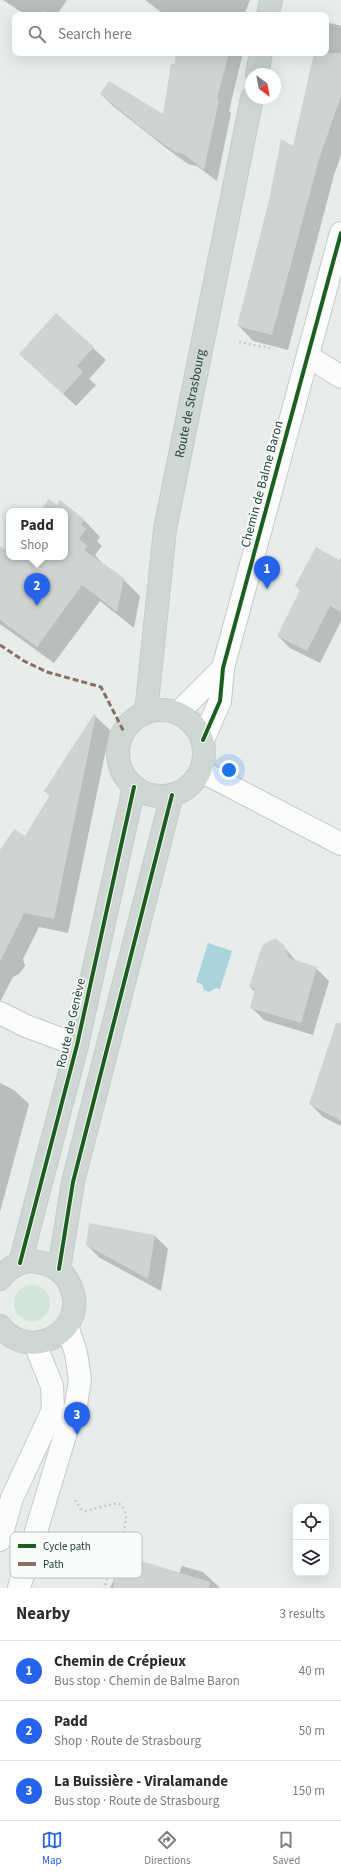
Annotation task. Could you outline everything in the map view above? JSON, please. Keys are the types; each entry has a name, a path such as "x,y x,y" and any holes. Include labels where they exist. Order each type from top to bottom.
{"main road":[{"path":"269,12 271,0"},
{"path":"258,68 260,56"},
{"name":"Route de Strasbourg","path":"146,713 165,529 251,104"},
{"path":"168,710 178,713 189,720 197,729 203,740 204,761 201,771 194,781 184,790 172,795 159,796 146,793 134,787 126,778 120,767 118,755 119,743 124,732 133,720 146,713 168,710"},
{"name":"Route de Genève","path":"20,1263 77,1045 134,787"},
{"path":"59,1269 73,1182 172,795"},
{"path":"0,1278 10,1268 20,1263 33,1261 47,1263 59,1269 67,1278 73,1290 75,1302 73,1314 67,1326 58,1335 47,1341 34,1344 14,1339 2,1332"}],"street":[{"name":"Chemin de Balme Baron","path":"203,740 220,701 223,668 341,233"},
{"path":"308,356 341,377"},
{"name":"Chemin de Balme Baron","path":"178,713 223,668"},
{"path":"201,771 341,844"},
{"path":"0,1013 26,1026 77,1045"},
{"path":"36,1532 66,1432 76,1405 80,1379 76,1353 67,1326"},
{"path":"0,1540 12,1498 53,1410 52,1386 34,1344"},
{"path":"19,1588 22,1578"}],"path":[{"path":"239,342 274,349"},
{"path":"74,1497 76,1503 81,1509 86,1511 117,1503 125,1512 126,1524 123,1532"},
{"path":"104,1588 107,1578"}],"green space":[{"path":"32,1285 42,1288 47,1293 50,1303 47,1313 42,1318 32,1321 22,1318 17,1313 14,1303 17,1293 22,1288"}],"water":[{"path":"208,943 232,951 220,989 216,988 209,992 204,990 202,984 196,982"}],"building":[{"path":"329,53 341,53 341,96 319,159 272,335 237,326 268,204 281,139 293,146 313,56 329,56"},
{"path":"176,56 228,56 217,99 219,100 204,170 184,154 175,152 152,136 100,94 109,81 163,114 171,64 175,64"},
{"path":"56,313 94,347 77,366 83,372 63,394 19,354"},
{"path":"49,499 57,505 60,500 84,519 81,524 86,529 79,539 88,546 84,550 124,578 117,612 82,585 37,647 0,620 0,546 6,550 6,560 68,560 68,508 42,508"},
{"path":"316,547 341,561 341,612 330,606 307,651 277,636 300,590 295,586"},
{"path":"94,714 96,715 54,919 24,913 0,962 0,850 14,829 25,836 50,795 44,791"},
{"path":"275,938 284,945 289,958 317,967 301,1023 250,1008 255,989 249,987 261,949 264,944"},
{"path":"336,1023 341,1023 341,1121 309,1104"},
{"path":"89,1223 155,1235 148,1279 86,1245"},
{"path":"142,1561 210,1582 209,1588 113,1588 115,1578 142,1578"}],"marked path":[{"path":"0,645 24,661 47,672 101,687 124,732"}],"cycle path":[{"path":"203,740 220,701 223,668 341,233"},
{"path":"20,1263 77,1045 134,787"},
{"path":"59,1269 73,1182 172,795"}],"place":[{"name":"Chemin de Crépieux","path":"267,589"},
{"name":"Padd","path":"37,606"},
{"name":"La Buissière - Viralamande","path":"77,1435"}]}
